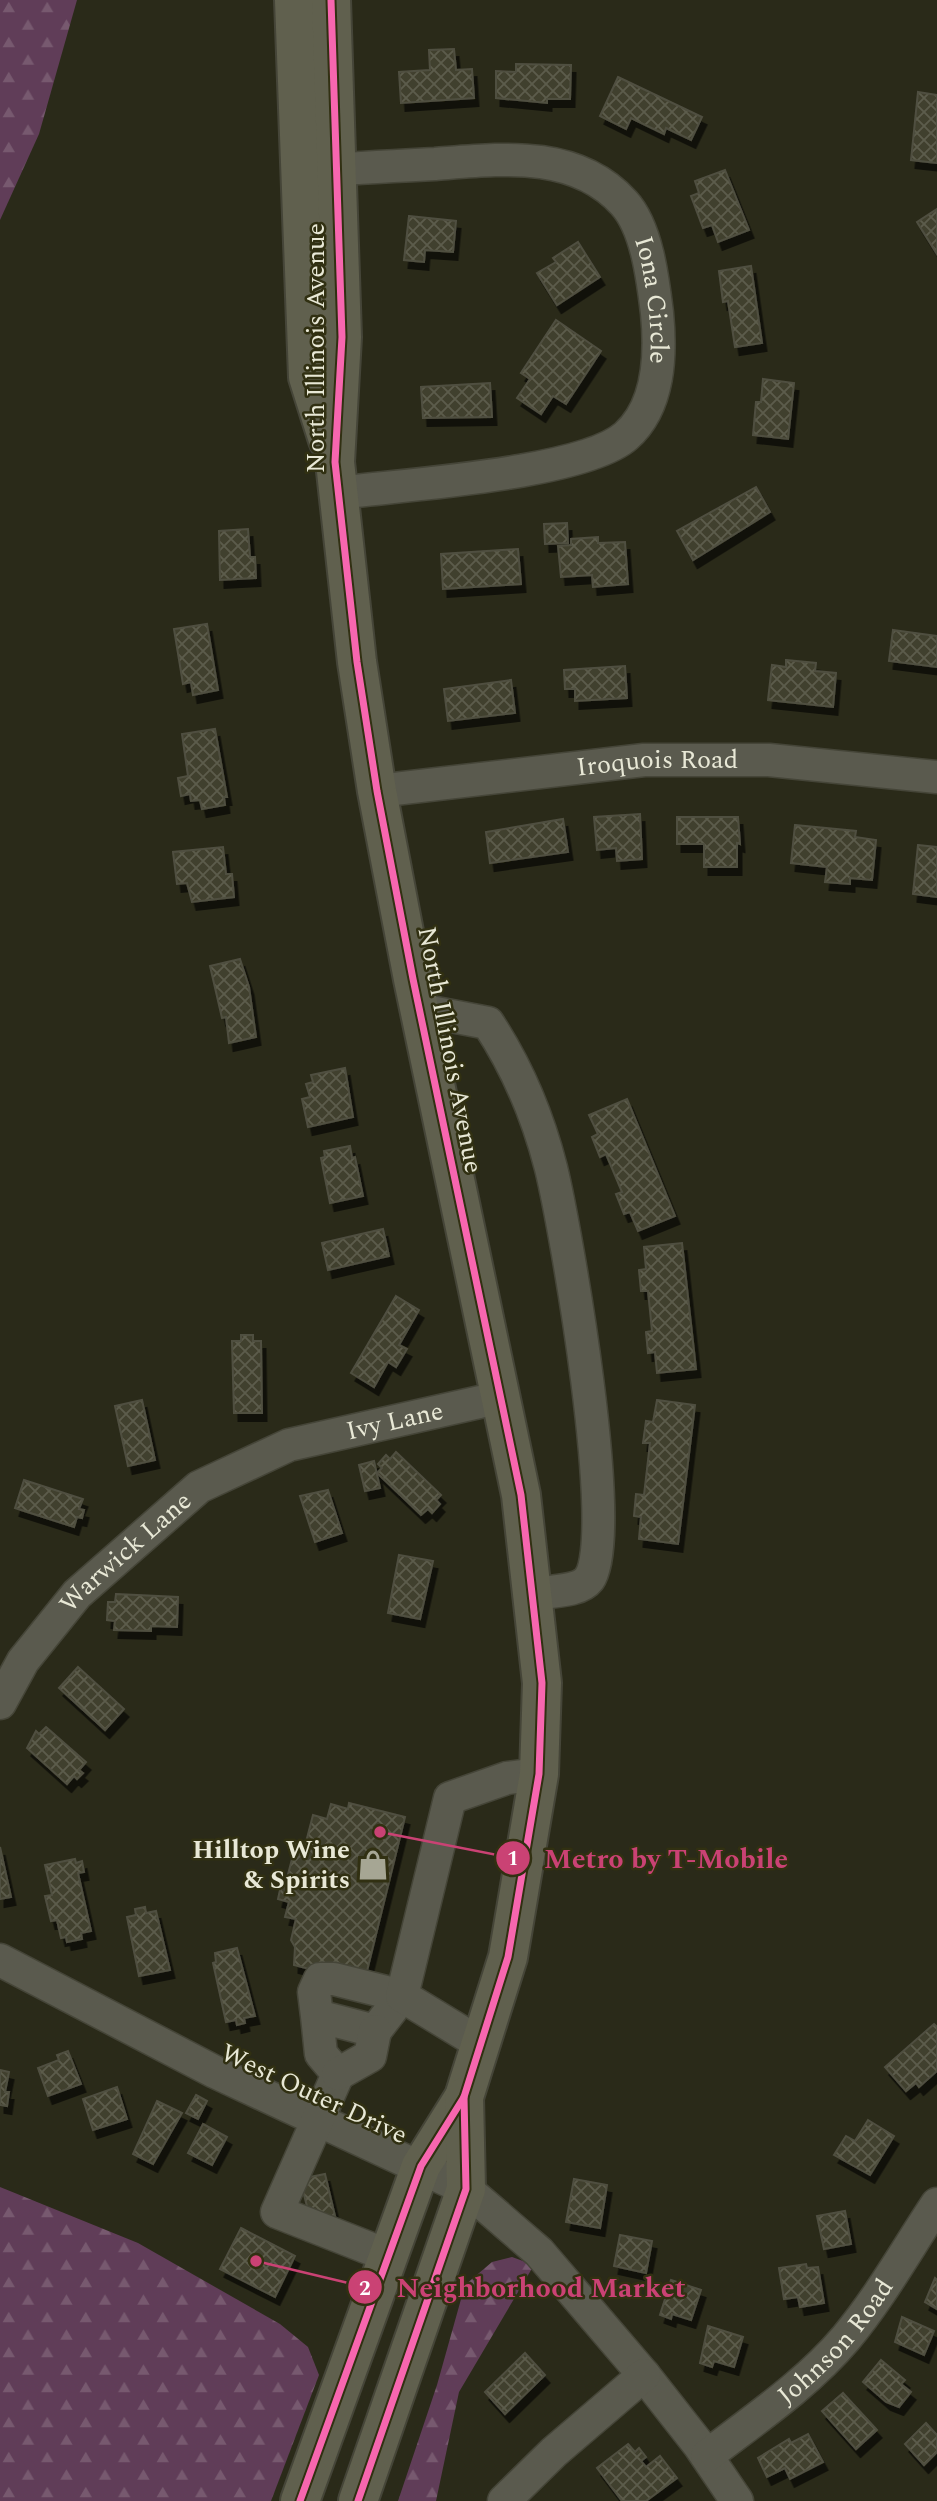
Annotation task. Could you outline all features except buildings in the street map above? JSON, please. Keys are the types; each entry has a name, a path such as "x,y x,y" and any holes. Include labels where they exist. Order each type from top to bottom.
{"highway":[{"path":"294,0 317,170"},
{"name":"North Illinois Avenue","path":"331,0 317,170 342,337 337,478 357,662 377,791 420,1010 521,1495 542,1683 539,1773 508,1957 464,2097"},
{"path":"300,2501 421,2166 464,2097"},
{"path":"358,2501 466,2189 464,2097"}],"street":[{"name":"Iona Circle","path":"317,170 508,158 559,164 603,183 634,217 652,271 658,328 658,366 651,401 625,437 590,455 554,466 337,478"},
{"name":"Iroquois Road","path":"377,791 498,775 669,760 769,760 937,777"},
{"path":"420,1010 488,1023 505,1049 534,1115 551,1170 593,1411 598,1502 596,1556 590,1577 581,1586 534,1594"},
{"name":"Ivy Lane","path":"289,1445 502,1397"},
{"name":"Warwick Lane","path":"0,1703 23,1661 55,1619 113,1559 200,1487 289,1445"},
{"path":"389,2256 277,2212 316,2118 338,2074 370,2056 375,2031 402,1996 450,1798 507,1778 539,1773"},
{"name":"West Outer Drive","path":"0,1960 215,2072 466,2189 539,2252 644,2375 707,2456 737,2501"},
{"path":"338,2074 321,2054 314,1992 320,1979 334,1979 402,1996 481,2044"},
{"path":"317,2016 375,2031"},
{"name":"Johnson Road","path":"707,2456 795,2389 846,2339 934,2216"},
{"path":"504,2501 554,2452 644,2375"}],"green space":[{"path":"0,0 77,0 39,134 0,220"},
{"path":"0,2187 138,2243 280,2324 308,2347 319,2375 271,2501 0,2501"},
{"path":"512,2257 534,2265 459,2392 436,2501 398,2501 437,2385 465,2285 492,2262"}],"cycle path":[{"path":"300,2501 421,2166 464,2097 508,1957 539,1774 542,1683 521,1495 413,979 377,791 357,662 335,462 342,337 331,0"},
{"path":"358,2501 466,2189 464,2097"}],"place":[{"name":"Metro by T-Mobile","path":"380,1832"},
{"name":"Hilltop Wine & Spirits","path":"373,1865"},
{"name":"Neighborhood Market","path":"256,2261"}]}
